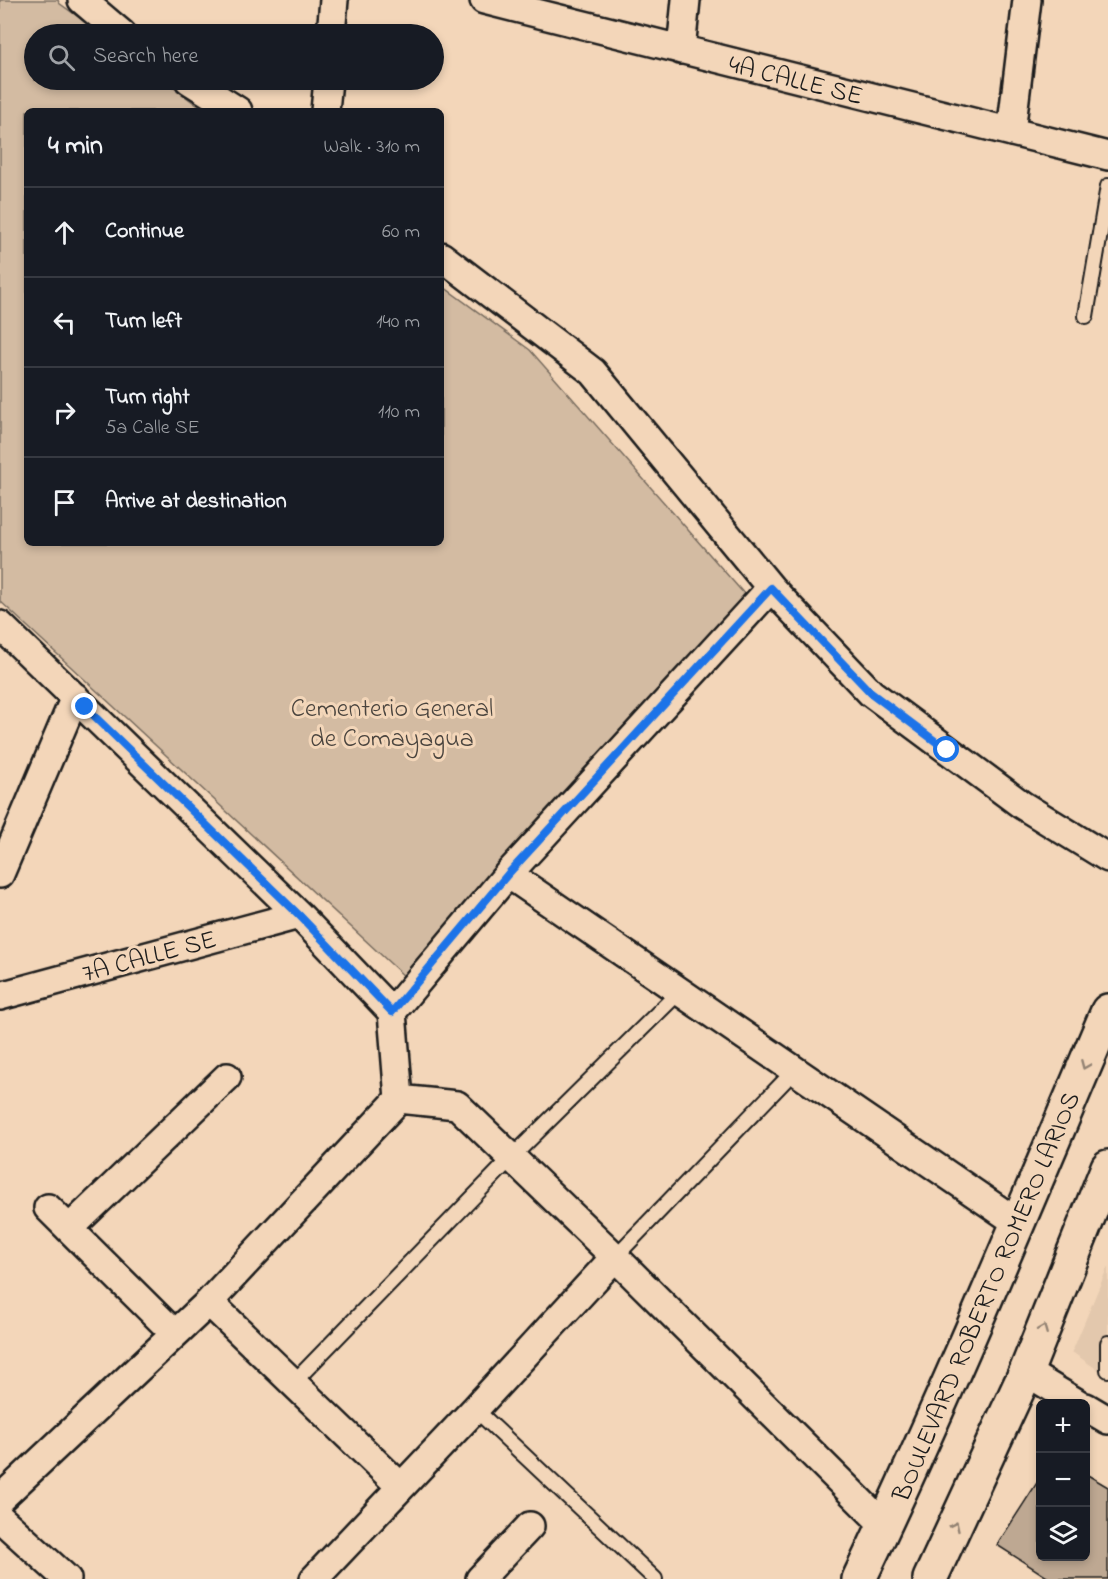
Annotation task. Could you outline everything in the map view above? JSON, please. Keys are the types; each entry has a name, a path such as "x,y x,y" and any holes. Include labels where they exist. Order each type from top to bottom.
{"main road":[{"name":"BOULEVARD ROBERTO ROMERO LARIOS","path":"859,1579 885,1526 1018,1223 1108,1011"},
{"path":"930,1579 1026,1372 1108,1167"}],"street":[{"path":"82,0 110,24"},
{"path":"332,24 334,0"},
{"name":"4A CALLE SE","path":"484,0 1108,156"},
{"path":"681,50 686,0"},
{"path":"1011,132 1027,0"},
{"path":"205,90 233,108"},
{"path":"325,108 327,90"},
{"path":"444,258 593,372 771,588 871,693 1022,805 1108,858"},
{"path":"392,1012 508,874 771,588"},
{"path":"0,625 299,915 392,1012 399,1099 209,1302 0,1499"},
{"path":"0,874 75,697"},
{"path":"508,874 1018,1223"},
{"name":"7A CALLE SE","path":"0,996 299,915"},
{"path":"69,1229 227,1077"},
{"path":"399,1099 456,1105 615,1257 885,1526"},
{"path":"48,1208 175,1334"},
{"path":"314,1579 615,1257"},
{"path":"209,1302 401,1487"},
{"path":"1026,1372 1071,1399"},
{"path":"1090,1409 1108,1420"},
{"path":"0,1518 67,1579"},
{"path":"480,1579 530,1526"}],"lane":[{"path":"1086,316 1108,186"},
{"path":"293,1383 512,1157 680,991"},
{"path":"615,1257 795,1070"},
{"path":"1108,1343 1108,1370"},
{"path":"475,1409 652,1578"}],"shaded area":[{"path":"1108,1266 1108,1377 1072,1352"}],"green space":[{"name":"Cementerio General de Comayagua","path":"0,0 58,0 88,24 24,24 24,90 177,90 201,108 24,108 24,546 444,546 444,287 530,350 746,596 406,978 0,601"}],"building":[{"path":"1090,1476 1108,1487 1108,1579 1050,1579 997,1545 1036,1484 1036,1561 1090,1561"}],"route":[{"path":"85,707 299,915 392,1012 508,874 771,588 871,693 947,750"}]}
